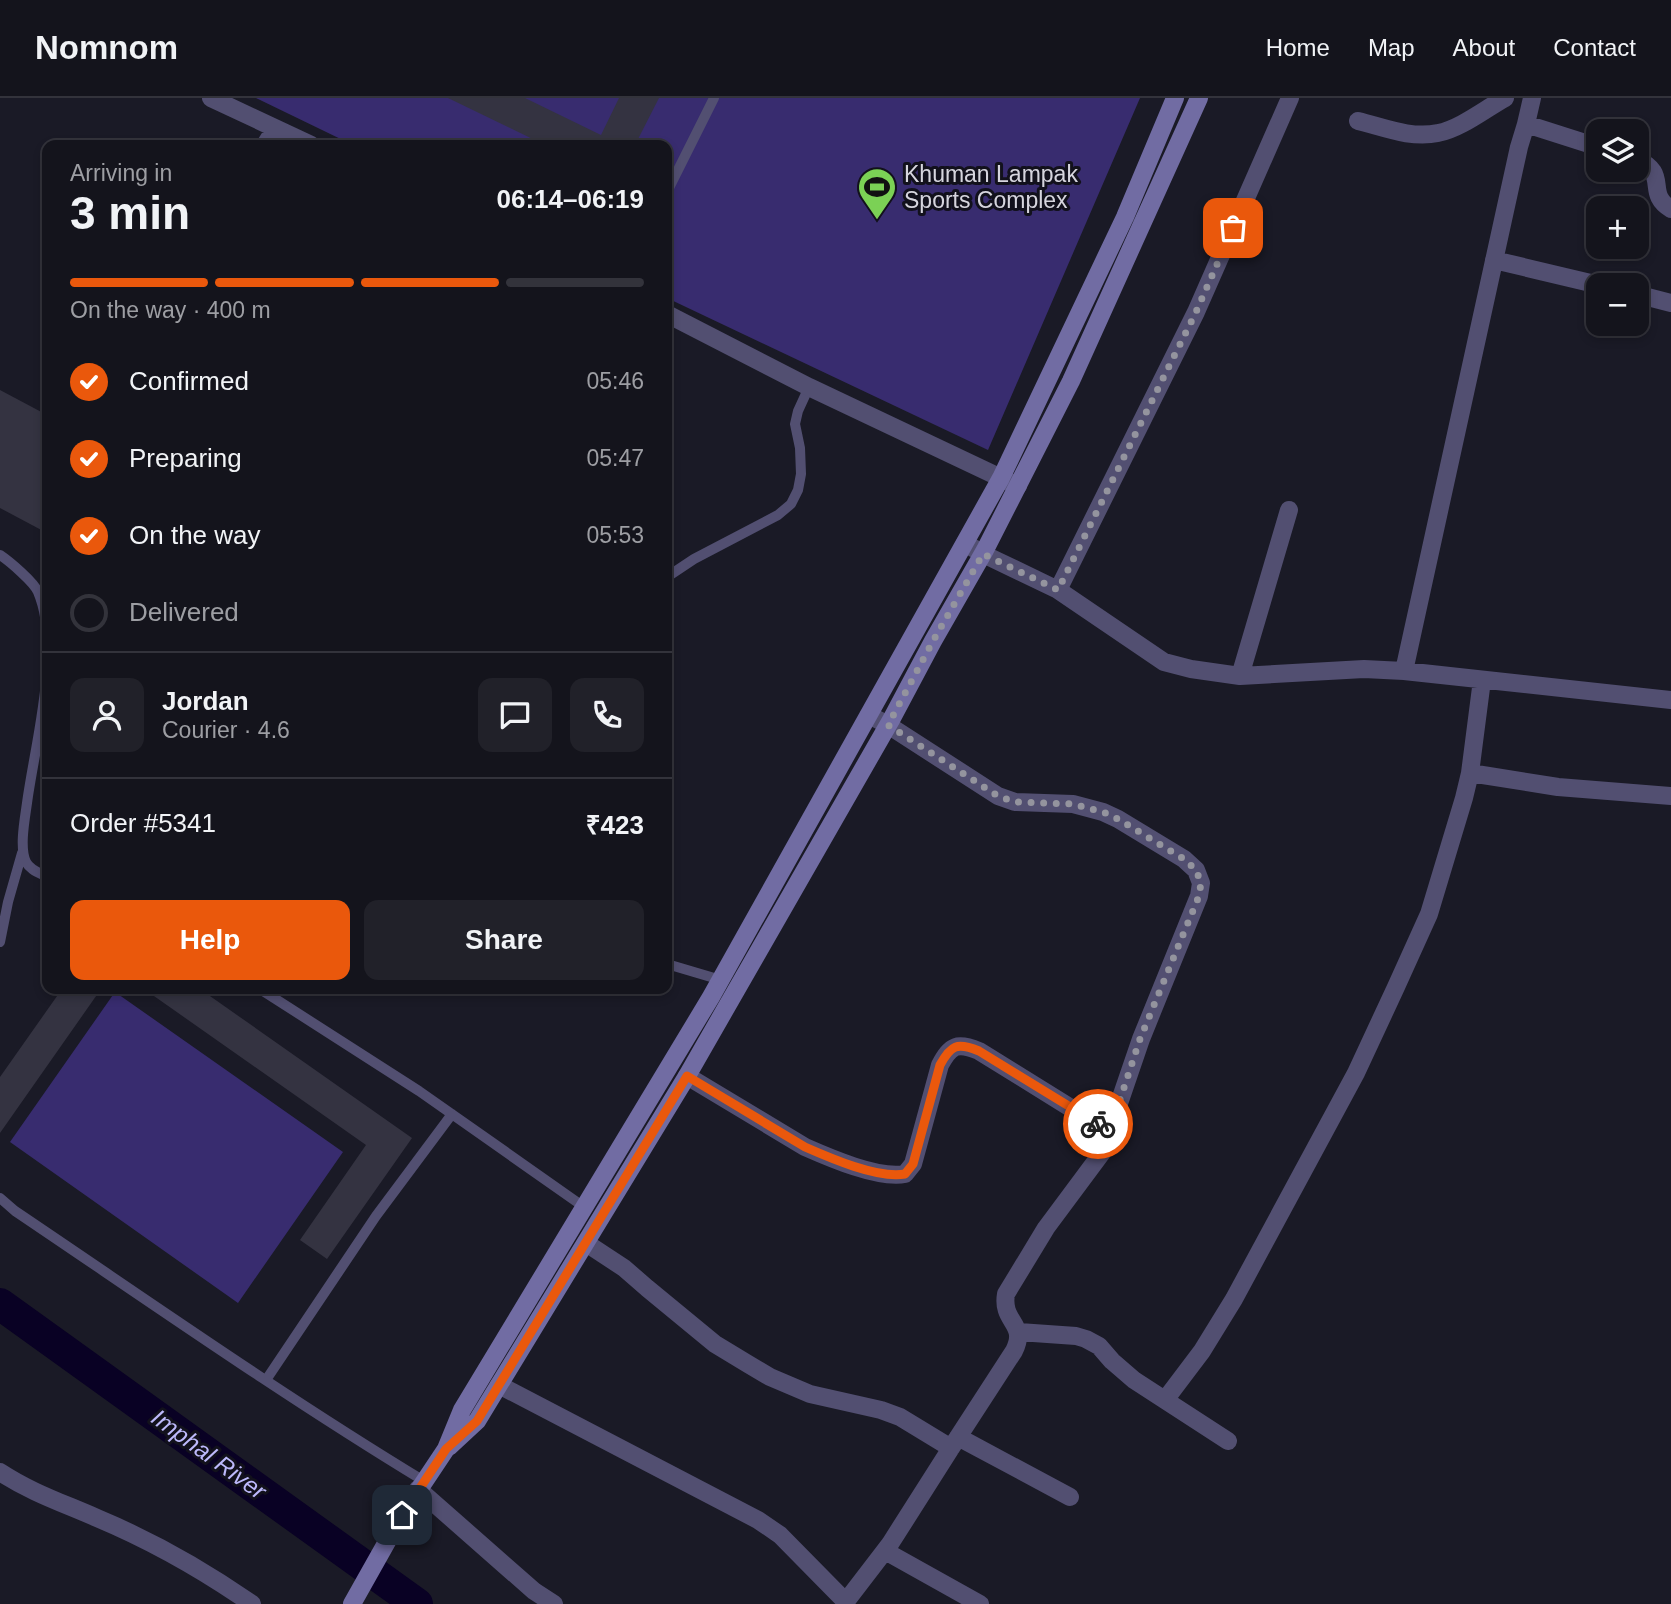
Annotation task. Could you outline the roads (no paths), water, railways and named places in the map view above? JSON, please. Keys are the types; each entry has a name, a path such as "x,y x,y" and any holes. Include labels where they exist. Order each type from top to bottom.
{"main road":[{"path":"352,1604 402,1515 446,1449 462,1409 721,980 1001,478 1125,217 1175,98"},
{"path":"446,1449 477,1421 586,1243 687,1076 888,725 983,554 1071,381 1199,98"}],"street":[{"path":"1051,587 1196,312 1290,98"},
{"path":"1358,121 1406,133 1438,133 1456,127 1505,98"},
{"path":"1404,671 1518,148 1532,98"},
{"path":"220,100 300,140"},
{"path":"1526,124 1586,143"},
{"path":"268,140 275,129"},
{"path":"1649,164 1656,167 1661,177 1660,197 1663,205 1671,209"},
{"path":"1494,260 1586,282"},
{"path":"1649,298 1671,303"},
{"path":"672,317 809,387 1018,486"},
{"path":"1240,676 1289,509"},
{"path":"965,543 1051,587 1164,662 1191,669 1240,676 1364,669 1404,671 1671,700"},
{"path":"1165,1400 1202,1352 1234,1299 1356,1073 1429,914 1470,773 1482,680"},
{"path":"687,1076 805,1147 836,1160 894,1176 905,1174 913,1164 940,1065 947,1052 955,1046 968,1046 979,1051 1095,1123 1104,1125 1115,1115 1151,1012 1199,896 1201,883 1196,870 1184,859 1103,812 1073,804 1015,802 998,796 869,715"},
{"path":"1470,773 1558,787 1671,796"},
{"path":"499,1385 758,1520 780,1535 845,1603 885,1550 1014,1351 1019,1332 1008,1316 1004,1304 1006,1294 1046,1228 1104,1150 1109,1138 1110,1122"},
{"path":"586,1243 624,1268 715,1344 770,1377 810,1394 881,1410 1070,1497"},
{"path":"1019,1332 1086,1339 1099,1346 1112,1362 1134,1380 1228,1441"},
{"path":"0,1472 22,1486 181,1558 252,1604"},
{"path":"421,1485 534,1591 554,1604"},
{"path":"885,1550 980,1604"}],"lane":[{"path":"672,181 713,98"},
{"path":"672,574 694,559 778,515 791,504 799,490 801,474 800,448 795,424 809,387"},
{"path":"0,555 37,590 42,609"},
{"path":"42,710 24,823 25,860 30,868 42,874"},
{"path":"0,942 8,902 24,848"},
{"path":"672,965 721,980"},
{"path":"268,994 419,1091 584,1207"},
{"path":"266,1380 376,1216 452,1114"},
{"path":"0,1198 15,1211 421,1485"}],"waterway":[{"name":"Imphal River","path":"0,1304 417,1604"}],"place":[{"name":"Khuman Lampak Sports Complex","path":"877,221"}]}
